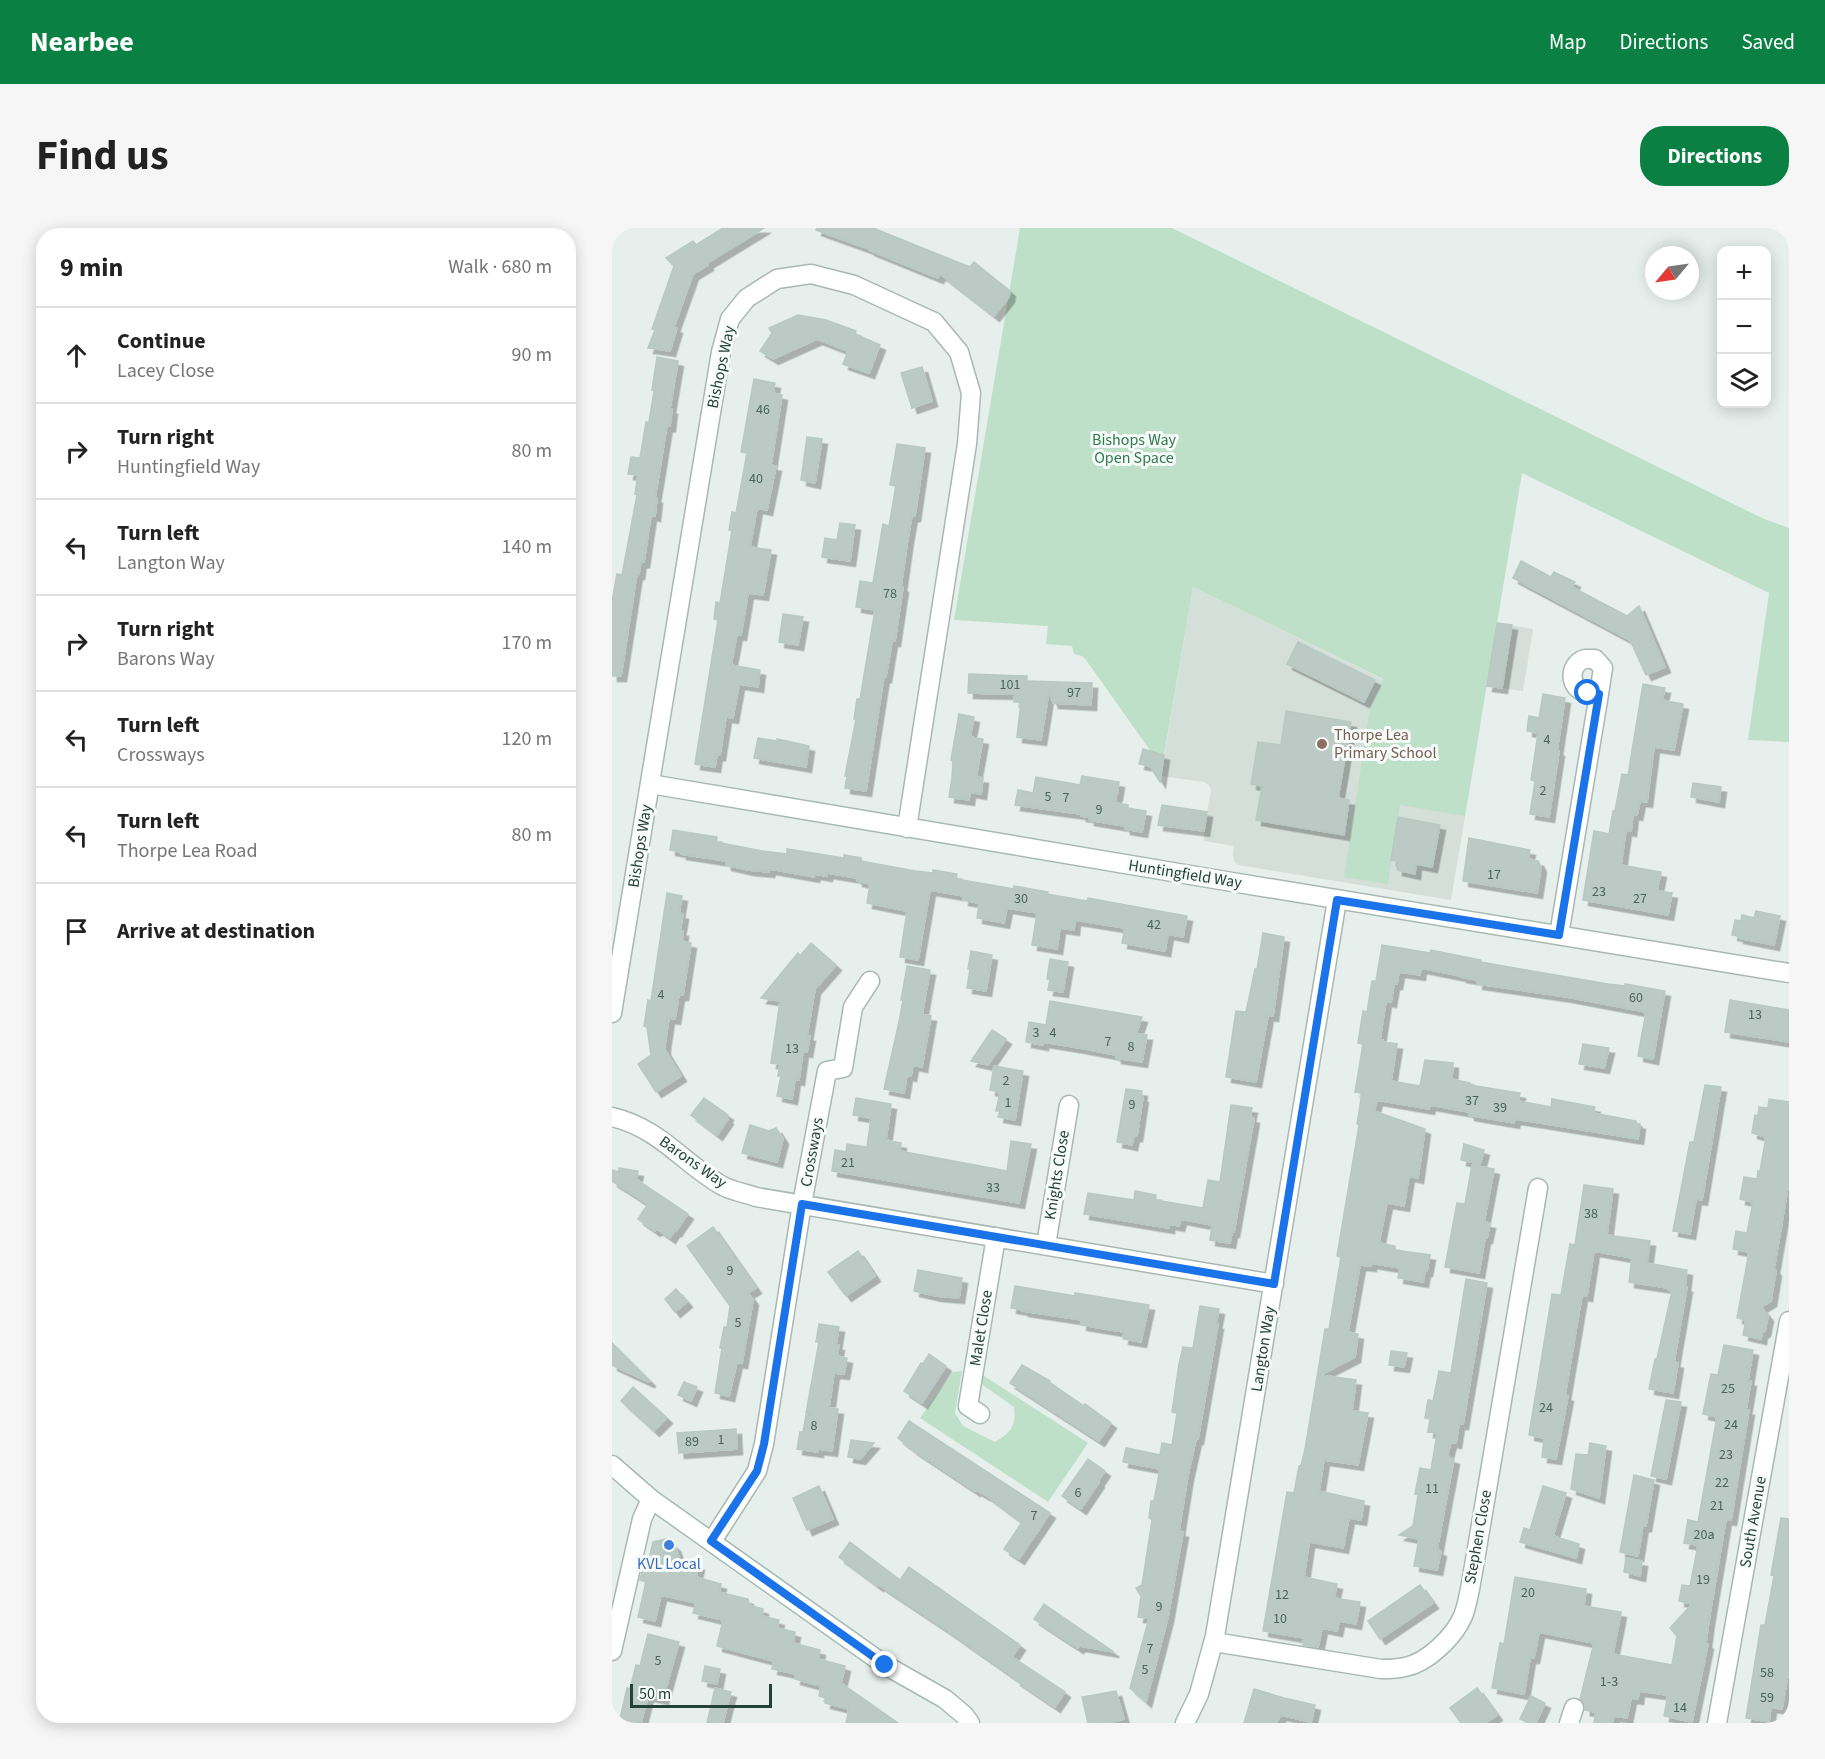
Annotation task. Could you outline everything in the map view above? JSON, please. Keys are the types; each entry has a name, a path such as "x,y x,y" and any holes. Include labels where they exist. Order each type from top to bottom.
{"street":[{"name":"Bishops Way","path":"612,1013 721,352 730,319 747,298 777,279 811,274 854,285 934,322 959,352 971,393 967,444 907,828"},
{"path":"1559,935 1599,694"},
{"name":"Huntingfield Way","path":"650,784 1337,900 1789,973"},
{"name":"Langton Way","path":"1185,1723 1199,1694 1214,1642 1337,900"},
{"name":"Crossways","path":"711,1541 757,1471 827,1071 843,1068 853,1007 870,981"},
{"name":"Knights Close","path":"1046,1245 1069,1105"},
{"name":"Barons Way","path":"612,1117 625,1120 660,1138 723,1187 756,1197 1274,1284"},
{"name":"Stephen Close","path":"1214,1642 1381,1669 1406,1667 1424,1659 1454,1633 1463,1615 1474,1566 1538,1188"},
{"name":"Malet Close","path":"980,1414 968,1406 996,1237"},
{"name":"South Avenue","path":"1717,1723 1789,1321"},
{"path":"612,1465 651,1499 885,1665 945,1699 970,1723"},
{"path":"612,1651 642,1519 651,1499"}],"shaded area":[{"name":"Thorpe Lea Primary School","path":"1193,587 1480,727 1451,900 1238,865 1233,856 1234,846 1204,841 1211,790 1209,785 1204,782 1161,776"},
{"path":"1497,623 1533,629 1523,691 1487,686"}],"green space":[{"name":"Bishops Way Open Space","path":"1020,228 1172,228 1764,519 1789,528 1789,742 1748,740 1769,593 1522,473 1465,816 1400,805 1388,884 1344,877 1369,714 1383,679 1193,587 1162,767 1086,660 1074,654 1072,646 1046,644 1048,626 954,620"},
{"path":"962,1371 955,1413 963,1426 995,1442 1012,1428 1014,1407 980,1383 981,1374 1088,1443 1048,1502 920,1418 953,1372"}],"building":[{"path":"723,228 764,228 693,274 674,327 677,328 670,351 648,348 655,330 652,329 674,266 666,258 693,241 696,245"},
{"path":"817,228 873,228 970,267 974,262 1010,291 1009,297 994,316 940,274 938,278 816,230"},
{"path":"798,315 826,320 856,331 855,334 880,345 869,373 843,364 848,351 817,339 773,359 760,351 772,333 769,328"},
{"path":"657,357 678,361 670,408 672,409 670,426 667,425 655,498 657,498 655,516 651,515 644,562 641,561 639,574 637,573 621,676 612,676 612,602 617,574 622,575 637,495 635,494 638,475 628,474 631,457 640,458 646,422 649,422"},
{"path":"922,367 932,401 912,408 901,373"},
{"path":"754,379 775,383 773,393 782,395 771,465 776,466 767,510 757,508 750,547 771,550 763,595 748,593 741,635 737,634 731,665 760,670 758,687 739,684 733,718 726,717 720,755 717,754 715,767 695,764 718,620 714,619 716,602 720,603 732,530 729,530 732,512 736,513 747,453 741,452"},
{"path":"807,437 822,439 815,483 801,480"},
{"path":"897,444 925,448 915,516 912,515 908,538 895,641 892,641 886,677 884,676 866,791 845,788 857,699 860,699 875,610 856,607 860,581 873,583 883,524 889,526 896,486 890,485"},
{"path":"840,523 855,525 850,561 822,557 825,538 837,540"},
{"path":"1521,561 1551,577 1554,572 1575,582 1572,587 1627,616 1639,606 1665,667 1646,675 1630,640 1513,578"},
{"path":"783,614 803,617 798,645 779,642"},
{"path":"1497,623 1512,625 1502,688 1487,686"},
{"path":"1298,642 1375,680 1364,702 1287,664"},
{"path":"969,674 1027,676 1027,681 1092,683 1091,705 1053,703 1049,691 1041,740 1017,737 1021,702 1014,702 1015,694 968,693"},
{"path":"1643,684 1665,688 1662,700 1683,704 1674,750 1654,747 1647,802 1640,801 1637,815 1633,814 1631,831 1626,830 1621,865 1661,872 1657,891 1672,893 1668,915 1583,900 1594,831 1609,834 1622,774 1628,775"},
{"path":"1543,694 1565,698 1549,817 1530,814 1535,781 1531,780 1538,733 1527,731 1529,716 1539,718"},
{"path":"1286,711 1351,722 1338,798 1349,800 1344,835 1256,820 1262,786 1251,784 1258,742 1281,745"},
{"path":"959,714 974,717 970,737 983,739 976,777 983,778 981,794 970,792 969,800 949,797 953,761 951,760"},
{"path":"758,738 777,741 777,739 809,746 806,767 754,758"},
{"path":"1143,749 1164,755 1160,782 1150,766 1139,764"},
{"path":"1082,776 1119,782 1117,795 1114,797 1116,797 1115,803 1146,811 1142,832 1125,829 1125,826 1089,820 1089,817 1081,816 1081,814 1015,805 1018,790 1033,793 1036,777 1080,785"},
{"path":"1693,783 1721,787 1719,802 1691,797"},
{"path":"1162,805 1207,812 1204,831 1158,825"},
{"path":"1398,817 1440,825 1432,867 1416,864 1415,874 1397,870 1398,861 1391,860"},
{"path":"673,830 717,837 716,842 762,851 787,854 787,849 844,858 844,855 861,858 861,861 915,871 933,873 933,870 957,874 956,879 1014,889 1014,886 1087,901 1088,898 1187,916 1183,937 1168,934 1165,951 1122,943 1125,928 1075,920 1074,930 1060,928 1057,949 1032,945 1037,913 1007,908 1004,923 977,918 979,903 963,900 964,896 930,890 918,960 900,957 907,911 867,903 870,884 857,881 857,878 827,873 827,876 815,874 814,877 770,869 769,872 748,870 726,865 726,861 681,854 681,852 670,850"},
{"path":"1469,838 1530,850 1528,859 1538,861 1541,867 1537,893 1463,881"},
{"path":"667,893 682,896 679,913 683,914 680,931 683,931 682,941 691,943 683,995 679,995 675,1019 669,1018 665,1045 665,1050 681,1076 656,1092 638,1064 651,1055 647,1027 644,1026 648,1000 651,1001"},
{"path":"1756,911 1780,916 1774,945 1732,935 1735,920 1741,921 1742,915 1754,918"},
{"path":"1263,933 1284,937 1273,1016 1268,1015 1256,1082 1226,1077 1236,1011 1246,1012"},
{"path":"811,943 836,965 815,989 807,1036 810,1036 807,1052 803,1051 799,1080 795,1079 792,1099 777,1096 781,1076 778,1076 780,1064 771,1063 780,1001 761,998 798,953 800,956"},
{"path":"1382,945 1430,953 1431,950 1532,971 1665,991 1653,1059 1638,1056 1646,1012 1567,997 1477,984 1478,980 1421,968 1420,975 1399,972 1391,1002 1386,1001 1380,1040 1397,1044 1391,1081 1420,1086 1425,1060 1453,1063 1452,1079 1476,1086 1520,1093 1518,1101 1551,1107 1552,1099 1595,1107 1593,1113 1636,1121 1640,1124 1638,1139 1515,1119 1514,1123 1430,1105 1429,1109 1377,1100 1374,1111 1425,1129 1418,1178 1409,1176 1404,1206 1387,1203 1379,1243 1395,1246 1395,1250 1430,1255 1423,1282 1398,1278 1400,1268 1371,1263 1371,1266 1360,1265 1348,1332 1358,1334 1355,1357 1320,1375 1356,1380 1352,1411 1368,1413 1358,1465 1324,1460 1319,1491 1364,1501 1361,1520 1349,1518 1343,1548 1309,1543 1304,1577 1337,1584 1334,1598 1360,1602 1356,1624 1339,1621 1337,1631 1322,1628 1318,1647 1303,1645 1304,1638 1263,1631 1287,1492 1294,1493 1299,1466 1301,1466 1325,1329 1329,1329 1341,1257 1337,1256 1359,1125 1357,1124 1362,1093 1355,1092 1363,1044 1358,1043 1363,1011 1367,1012 1372,981 1376,981"},
{"path":"971,951 992,955 986,991 967,988"},
{"path":"1050,959 1068,962 1063,992 1048,990"},
{"path":"907,966 930,970 922,1015 931,1016 922,1067 913,1065 911,1076 907,1075 904,1093 884,1089 899,1022"},
{"path":"1730,1000 1789,1010 1789,1042 1725,1032"},
{"path":"1050,1001 1142,1017 1136,1034 1147,1035 1142,1062 1116,1058 1116,1055 1080,1048 1043,1042 1043,1045 1026,1042 1029,1022 1046,1025"},
{"path":"992,1030 1006,1039 988,1065 971,1061"},
{"path":"1583,1044 1609,1048 1604,1068 1579,1064"},
{"path":"994,1066 1023,1071 1015,1120 998,1117 1000,1111 996,1111 1000,1092 990,1090"},
{"path":"1705,1085 1721,1087 1702,1200 1696,1199 1690,1234 1673,1231 1690,1142 1694,1142"},
{"path":"1126,1089 1142,1091 1141,1097 1143,1097 1137,1136 1134,1135 1132,1145 1117,1142"},
{"path":"704,1098 728,1115 726,1118 728,1119 717,1135 691,1115"},
{"path":"856,1098 891,1104 886,1140 901,1143 900,1151 1007,1171 1011,1141 1031,1144 1019,1203 832,1171 835,1150 846,1152 847,1144 867,1147 871,1118 853,1115"},
{"path":"1769,1099 1789,1102 1789,1181 1774,1268 1776,1271 1771,1301 1761,1307 1768,1316 1761,1339 1743,1335 1746,1320 1737,1318 1749,1252 1733,1249 1736,1231 1747,1233 1753,1202 1740,1199 1744,1177 1757,1179 1766,1137 1752,1133 1755,1115 1758,1116 1759,1107 1768,1108"},
{"path":"1231,1105 1252,1108 1250,1117 1254,1118 1234,1232 1232,1232 1230,1243 1210,1240 1212,1225 1181,1219 1179,1226 1169,1224 1169,1228 1084,1214 1088,1193 1134,1200 1135,1191 1156,1195 1155,1200 1203,1208 1208,1180 1220,1182"},
{"path":"750,1125 769,1131 776,1128 783,1139 777,1162 742,1153"},
{"path":"1464,1144 1484,1150 1480,1164 1461,1160"},
{"path":"1472,1165 1494,1169 1484,1222 1490,1223 1479,1273 1445,1267 1457,1203 1465,1204"},
{"path":"619,1168 638,1171 636,1179 688,1214 670,1238 638,1219 648,1204 612,1181 612,1170 619,1172"},
{"path":"1584,1185 1613,1189 1607,1235 1650,1241 1647,1263 1687,1270 1685,1287 1687,1287 1674,1362 1678,1363 1673,1393 1649,1389 1672,1291 1668,1288 1629,1282 1632,1258 1594,1251 1587,1296 1582,1295 1565,1395 1568,1396 1556,1459 1542,1457 1544,1438 1529,1435 1552,1294 1561,1295 1570,1244 1575,1245"},
{"path":"713,1227 756,1288 748,1293 753,1300 742,1363 737,1362 729,1396 715,1393 722,1348 720,1348 724,1327 727,1327 730,1306 687,1246"},
{"path":"858,1251 875,1276 846,1296 828,1272"},
{"path":"918,1270 962,1278 959,1298 914,1291"},
{"path":"1466,1279 1487,1283 1463,1424 1459,1424 1456,1443 1451,1442 1447,1457 1454,1459 1437,1550 1441,1551 1437,1570 1414,1566 1419,1539 1399,1535 1413,1526 1418,1495 1415,1494 1420,1468 1431,1470 1437,1433 1428,1432 1430,1419 1425,1418 1428,1400 1433,1401 1439,1371 1451,1373"},
{"path":"1015,1286 1149,1305 1141,1342 1123,1339 1124,1332 1081,1325 1082,1320 1011,1308"},
{"path":"676,1289 687,1302 675,1312 665,1299"},
{"path":"1200,1306 1219,1309 1216,1324 1218,1324 1198,1439 1196,1439 1188,1475 1179,1531 1183,1532 1168,1617 1146,1702 1130,1688 1149,1618 1138,1617 1141,1596 1136,1588 1142,1585 1152,1520 1149,1518 1151,1501 1154,1501 1160,1469 1123,1462 1126,1448 1160,1455 1162,1443 1172,1445 1177,1413 1172,1412 1179,1364 1183,1347 1193,1348"},
{"path":"819,1324 839,1327 837,1356 847,1358 844,1374 834,1373 829,1408 838,1409 832,1451 818,1449 818,1452 797,1449 806,1415 813,1415 806,1413 819,1342 816,1342"},
{"path":"612,1343 650,1381 649,1382 612,1365"},
{"path":"1724,1345 1753,1350 1746,1410 1749,1410 1731,1520 1726,1519 1709,1620 1706,1643 1708,1644 1692,1722 1664,1716 1668,1695 1639,1691 1638,1699 1631,1698 1627,1718 1614,1716 1612,1723 1594,1723 1596,1712 1585,1710 1585,1705 1580,1699 1594,1643 1539,1632 1534,1658 1530,1658 1524,1694 1492,1688 1500,1643 1504,1644 1515,1577 1586,1589 1584,1606 1621,1612 1613,1654 1672,1665 1677,1636 1670,1628 1692,1604 1679,1601 1682,1585 1690,1586 1698,1545 1684,1543 1688,1520 1698,1522 1717,1417 1703,1414 1711,1374 1718,1375"},
{"path":"1391,1351 1407,1353 1404,1367 1389,1365"},
{"path":"929,1354 946,1366 922,1403 904,1391"},
{"path":"1022,1365 1050,1381 1111,1423 1099,1441 1010,1383"},
{"path":"684,1382 697,1387 691,1401 678,1395"},
{"path":"633,1387 667,1418 654,1431 621,1401"},
{"path":"1666,1400 1681,1402 1666,1479 1651,1476"},
{"path":"909,1421 1050,1513 1019,1559 1004,1549 1022,1522 987,1496 975,1491 898,1438"},
{"path":"736,1429 737,1449 679,1453 677,1433"},
{"path":"851,1440 874,1443 860,1459 848,1457"},
{"path":"1590,1443 1606,1446 1599,1498 1571,1489 1576,1454 1588,1455"},
{"path":"1088,1459 1105,1471 1081,1509 1062,1496"},
{"path":"1634,1475 1654,1480 1638,1556 1620,1552"},
{"path":"819,1486 833,1519 807,1530 793,1498"},
{"path":"1543,1486 1566,1493 1553,1536 1579,1544 1576,1558 1520,1542 1524,1528 1530,1530"},
{"path":"1781,1518 1789,1519 1789,1669 1782,1709 1771,1707 1769,1722 1746,1718 1761,1625 1765,1625 1774,1576 1771,1575"},
{"path":"666,1539 675,1546 680,1560 699,1565 696,1577 721,1584 719,1592 748,1599 749,1605 763,1609 762,1616 779,1620 777,1628 795,1632 793,1643 820,1650 818,1659 845,1666 841,1683 898,1723 846,1723 849,1709 825,1703 826,1698 819,1696 821,1686 795,1679 796,1674 772,1669 774,1661 717,1646 723,1620 693,1613 696,1603 661,1595 655,1621 638,1617 646,1582 640,1580 643,1567 647,1568 653,1542"},
{"path":"850,1542 900,1580 909,1567 1020,1645 1012,1657 1065,1692 1055,1707 839,1557"},
{"path":"1626,1558 1642,1561 1640,1576 1624,1572"},
{"path":"1420,1585 1433,1603 1380,1639 1368,1621"},
{"path":"1044,1604 1114,1652 1080,1646 1078,1648 1034,1619"},
{"path":"648,1634 679,1642 663,1699 648,1696 641,1723 619,1723 627,1688 630,1689 636,1665 640,1666"},
{"path":"705,1666 720,1669 717,1684 702,1681"},
{"path":"715,1688 731,1692 723,1723 707,1723"},
{"path":"1477,1688 1497,1715 1485,1723 1461,1723 1450,1708"},
{"path":"1254,1689 1315,1705 1311,1722 1281,1715 1276,1723 1244,1723"},
{"path":"1116,1691 1124,1719 1110,1723 1088,1723 1082,1697"},
{"path":"1531,1696 1545,1703 1536,1723 1520,1719"}],"place":[{"name":"Thorpe Lea Primary School","path":"1322,744"},
{"name":"KVL Local","path":"669,1545"}],"route":[{"path":"885,1665 711,1541 757,1471 764,1444 802,1204 1274,1284 1337,900 1559,935 1599,694 1588,693"}]}
